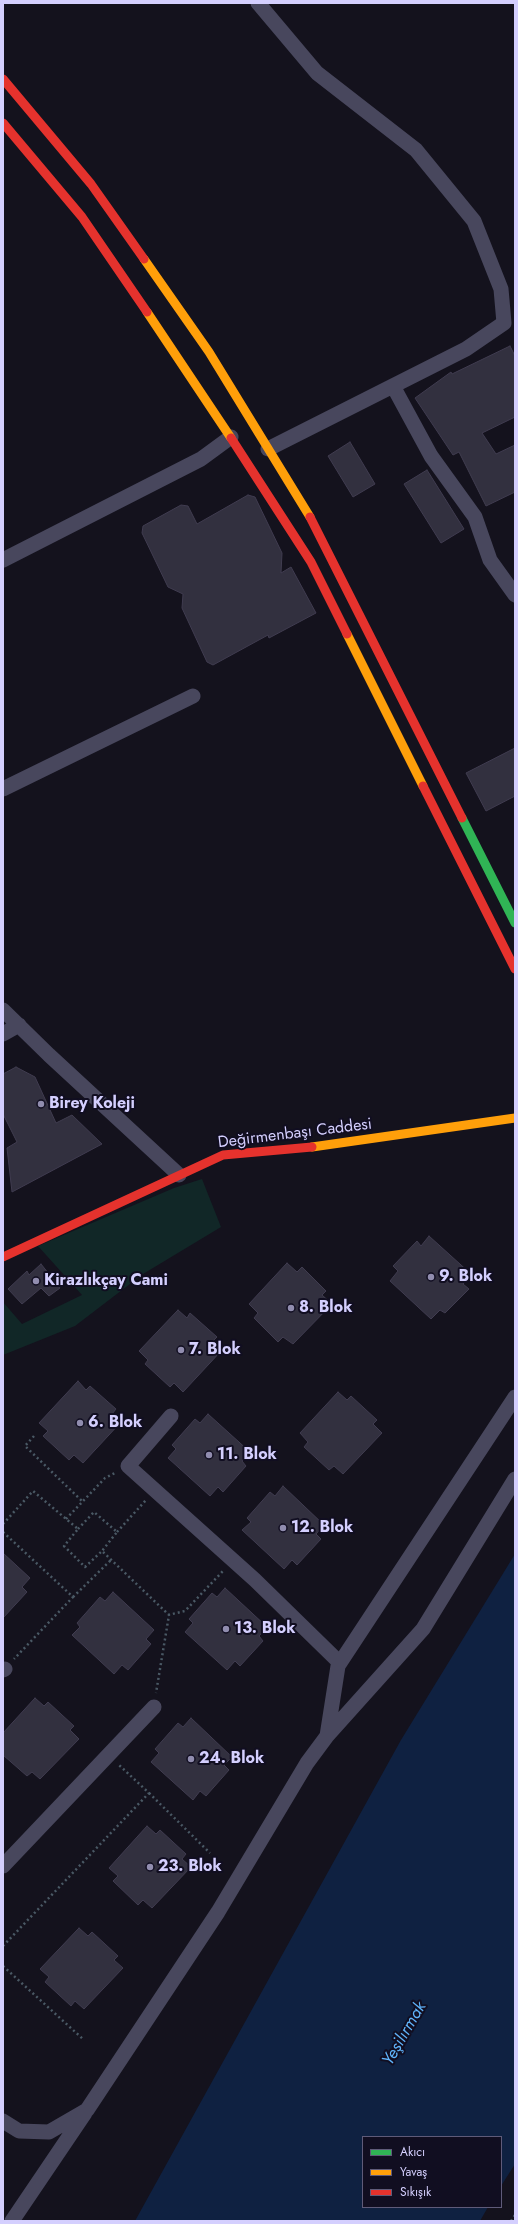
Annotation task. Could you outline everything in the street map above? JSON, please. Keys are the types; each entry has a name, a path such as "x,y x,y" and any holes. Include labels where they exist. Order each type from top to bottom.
{"main road":[{"path":"3,79 91,184 209,352 314,524 515,923"},
{"path":"3,123 82,217 231,437 311,562 515,969"},
{"name":"Değirmenbaşı Caddesi","path":"3,1257 223,1155 318,1146 515,1118"}],"street":[{"path":"258,3 317,74 416,150 474,221 501,289 504,323 466,349 268,449"},
{"path":"393,386 431,456 475,517 490,560 515,595"},
{"path":"3,560 200,459 231,437"},
{"path":"3,789 193,696"},
{"path":"3,1010 179,1175"},
{"path":"3,1034 19,1025"},
{"path":"327,1736 340,1663 515,1397"},
{"path":"171,1416 128,1466 233,1560 340,1663"},
{"path":"12,2221 218,1912 307,1763 327,1736 423,1629 515,1479"},
{"path":"3,1866 154,1707"},
{"path":"3,2121 19,2131 50,2132 87,2110"}],"path":[{"path":"34,1436 25,1446 83,1502"},
{"path":"66,1519 105,1478 128,1466"},
{"path":"117,1533 94,1512 64,1546 86,1567 102,1551 154,1490"},
{"path":"3,1524 33,1491 78,1529"},
{"path":"3,1532 73,1597"},
{"path":"102,1551 168,1615"},
{"path":"4,1670 73,1597 111,1560"},
{"path":"168,1615 185,1611 233,1560"},
{"path":"154,1707 168,1615"},
{"path":"109,1755 210,1853"},
{"path":"3,1946 148,1793"},
{"path":"3,1966 84,2040"},
{"path":"511,2221 515,2215"}],"green space":[{"path":"202,1179 221,1227 143,1274 75,1326 3,1355 3,1302 22,1324 82,1295 38,1246 174,1188"}],"water":[{"name":"Yeşilırmak","path":"515,1554 515,2164 502,2184 502,2136 362,2136 362,2208 487,2208 480,2221 135,2221 401,1740"}],"building":[{"path":"510,346 515,356 515,417 482,433 496,454 515,445 515,492 486,506 459,452 453,455 415,398 451,372 452,374"},
{"path":"350,442 375,484 353,497 328,456"},
{"path":"427,470 464,529 441,543 404,484"},
{"path":"248,495 255,497 282,553 281,573 291,567 316,613 269,638 268,635 213,665 207,662 182,608 183,594 168,587 142,533 143,526 181,505 188,506 197,524"},
{"path":"515,748 515,796 486,811 466,773"},
{"path":"16,1067 35,1077 56,1123 72,1115 102,1144 12,1192 7,1148 17,1142 3,1114 3,1074"},
{"name":"9. Blok","path":"429,1236 471,1274 463,1284 469,1289 445,1313 440,1310 431,1319 390,1281 398,1271 393,1266 417,1241 421,1246"},
{"name":"8. Blok","path":"287,1263 297,1272 302,1267 326,1291 322,1295 332,1304 293,1344 283,1337 278,1342 254,1318 258,1313 249,1304"},
{"name":"Kirazlıkçay Cami","path":"41,1264 60,1288 49,1296 41,1288 22,1304 8,1289 27,1271 29,1275"},
{"name":"7. Blok","path":"178,1310 187,1318 190,1313 217,1337 213,1341 222,1350 183,1392 174,1383 170,1387 145,1364 148,1360 139,1351"},
{"name":"6. Blok","path":"78,1381 86,1390 90,1386 116,1409 112,1414 121,1422 83,1463 74,1455 69,1460 43,1436 48,1431 39,1423"},
{"path":"338,1392 347,1400 351,1396 377,1420 373,1424 382,1433 343,1474 334,1466 329,1470 304,1447 308,1442 300,1433"},
{"name":"11. Blok","path":"208,1414 250,1452 242,1461 246,1466 223,1492 218,1487 210,1496 168,1458 176,1449 172,1445 195,1419 200,1423"},
{"name":"12. Blok","path":"283,1486 324,1525 316,1534 321,1539 297,1565 292,1560 284,1569 242,1530 251,1522 247,1518 270,1492 275,1496"},
{"path":"3,1553 30,1578 22,1587 27,1592 3,1618"},
{"name":"13. Blok","path":"225,1588 267,1627 259,1636 263,1641 240,1666 235,1661 227,1670 185,1632 193,1623 189,1619 212,1593 217,1597"},
{"path":"113,1592 154,1630 146,1639 151,1644 128,1670 122,1665 114,1674 72,1635 80,1627 77,1623 100,1597 105,1601"},
{"path":"35,1698 44,1706 48,1702 74,1726 70,1730 79,1739 40,1779 32,1772 27,1776 3,1755 3,1733"},
{"name":"24. Blok","path":"191,1718 232,1757 224,1765 229,1770 206,1796 200,1791 193,1800 151,1762 159,1753 155,1749 178,1723 183,1727"},
{"name":"23. Blok","path":"147,1826 156,1834 160,1830 186,1854 182,1859 191,1867 152,1908 143,1900 138,1905 113,1881 118,1876 109,1868"},
{"path":"79,1928 88,1936 92,1932 118,1956 114,1960 123,1968 84,2009 75,2001 71,2006 45,1982 49,1977 40,1969"}],"traffic: fast":[{"path":"462,818 515,923"}],"traffic: slow":[{"path":"144,259 209,352 310,517"},
{"path":"147,312 231,438"},
{"path":"347,634 423,786"},
{"path":"312,1147 515,1118"}],"traffic: jam":[{"path":"3,79 91,184 144,259"},
{"path":"3,123 82,217 147,312"},
{"path":"231,438 311,562 347,634"},
{"path":"310,517 462,818"},
{"path":"423,786 515,969"},
{"path":"3,1257 223,1155 312,1147"}],"place":[{"name":"Birey Koleji","path":"41,1104"},
{"name":"9. Blok","path":"431,1277"},
{"name":"Kirazlıkçay Cami","path":"36,1281"},
{"name":"8. Blok","path":"291,1308"},
{"name":"7. Blok","path":"181,1350"},
{"name":"6. Blok","path":"80,1423"},
{"name":"11. Blok","path":"209,1455"},
{"name":"12. Blok","path":"283,1528"},
{"name":"13. Blok","path":"226,1629"},
{"name":"24. Blok","path":"191,1759"},
{"name":"23. Blok","path":"150,1867"}]}
